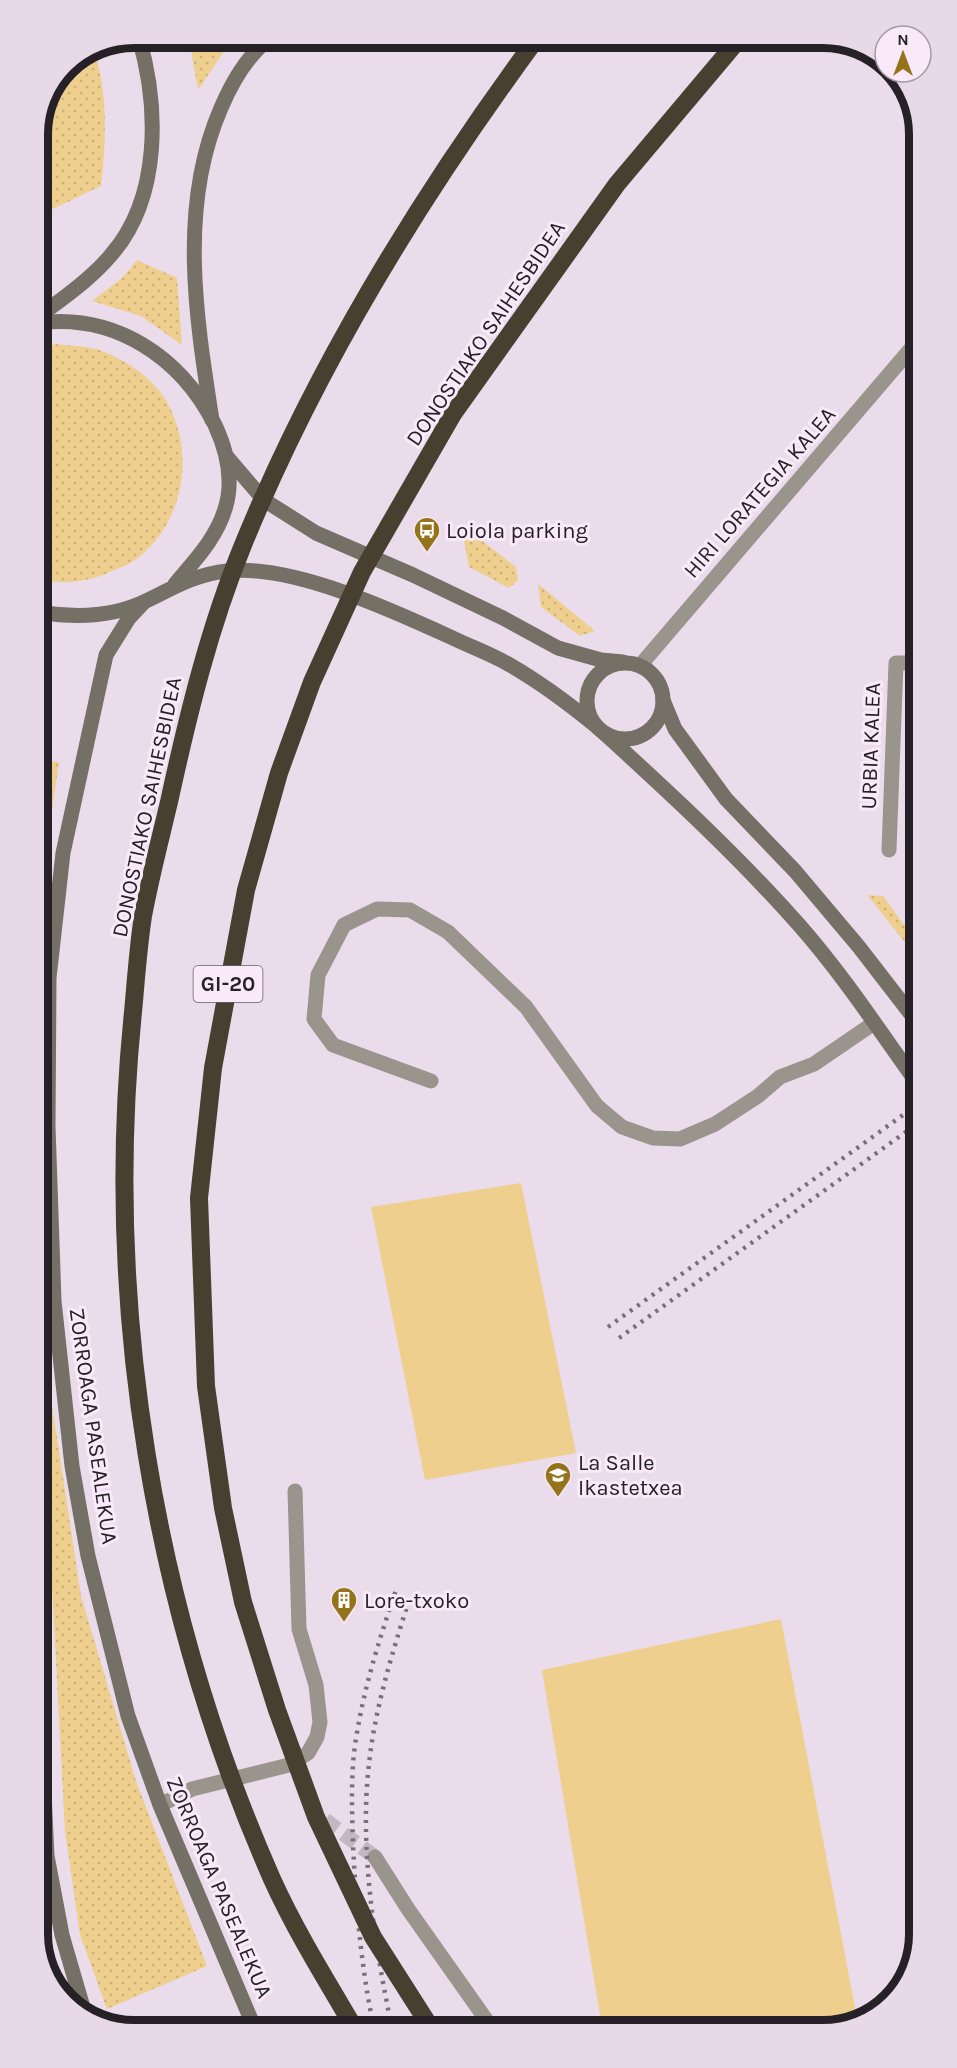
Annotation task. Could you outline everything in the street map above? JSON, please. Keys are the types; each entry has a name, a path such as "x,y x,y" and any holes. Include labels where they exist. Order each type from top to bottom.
{"highway":[{"name":"DONOSTIAKO SAIHESBIDEA","path":"350,2020 273,1882 225,1758 189,1646 157,1519 141,1424 130,1324 124,1197 125,1088 142,918 195,685 241,548 334,353 453,157 530,48"},
{"name":"DONOSTIAKO SAIHESBIDEA","path":"426,2020 373,1937 316,1817 277,1710 243,1602 224,1508 206,1386 199,1198 213,1068 246,890 279,773 312,682 362,572 453,414 617,184 732,48"}],"main road":[{"path":"48,309 97,271 122,241 136,216 150,161 152,127 151,93 141,48"},
{"path":"212,420 196,295 195,227 200,180 211,131 231,85 259,48"},
{"path":"48,322 80,321 110,328 141,342 162,357 194,389 212,420 227,457 230,479 226,508 212,540 173,587"},
{"path":"227,457 264,500 315,533 413,575 503,618 558,648 647,670 656,678 675,729 726,800 795,871 909,1000"},
{"path":"48,613 80,616 113,612 144,602 173,587 208,574 245,571 282,576 332,589 388,610 507,664 552,691 600,730 731,852 801,927 909,1072"},
{"name":"ZORROAGA PASEALEKUA","path":"144,602 129,618 106,655 63,853 49,978 48,1126 54,1301 72,1466 88,1556 128,1716 160,1805 251,2020"},
{"path":"623,663 610,665 592,682 586,705 600,730 615,738 638,737 657,723 663,700"},
{"path":"48,1861 62,1935 81,2002"}],"street":[{"name":"HIRI LORATEGIA KALEA","path":"647,670 644,662 909,351"},
{"name":"URBIA KALEA","path":"889,850 896,663 909,663"},
{"path":"431,1080 333,1044 314,1019 318,975 344,925 377,909 410,910 448,932 526,1007 597,1106 622,1127 653,1138 680,1139 715,1124 758,1096 780,1077 814,1064 874,1023"},
{"path":"160,1805 192,1789 289,1765 308,1753 317,1737 320,1722 316,1685 299,1629 295,1491"},
{"path":"289,1765 304,1799 325,1820"},
{"path":"375,1857 408,1910 486,2020"}],"shaded area":[{"path":"191,48 226,48 198,90"},
{"path":"96,57 105,119 101,186 48,211 48,128 51,112 66,82 77,69"},
{"path":"137,260 177,278 182,345 141,316 92,301 122,278"},
{"path":"56,344 102,351 140,372 156,387 168,404 177,424 181,445 183,467 174,509 164,528 151,545 132,562 93,578 75,582 48,581 48,346"},
{"path":"468,530 516,567 518,580 509,588 469,567 463,535"},
{"path":"538,584 595,631 580,636 541,607"},
{"path":"48,761 59,762 48,837"},
{"path":"867,895 883,896 909,932 909,947"},
{"path":"521,1183 576,1453 425,1480 371,1207"},
{"path":"48,1365 50,1392 81,1596 136,1781 207,1966 107,2009 80,1935 65,1831 48,1511"},
{"path":"781,1619 856,2013 823,2020 601,2020 542,1670"}],"tunnel":[{"path":"325,1820 375,1857"}],"railway":[{"path":"608,1327 909,1111"},
{"path":"619,1338 909,1130"},
{"path":"372,2020 362,1960 358,1914 353,1844 352,1776 357,1732 366,1691 396,1590"},
{"path":"390,2020 370,1897 366,1796 372,1743 380,1702 409,1600"}],"place":[{"name":"Loiola parking","path":"427,553"},
{"name":"La Salle Ikastetxea","path":"558,1498"},
{"name":"Lore-txoko","path":"344,1623"}]}
